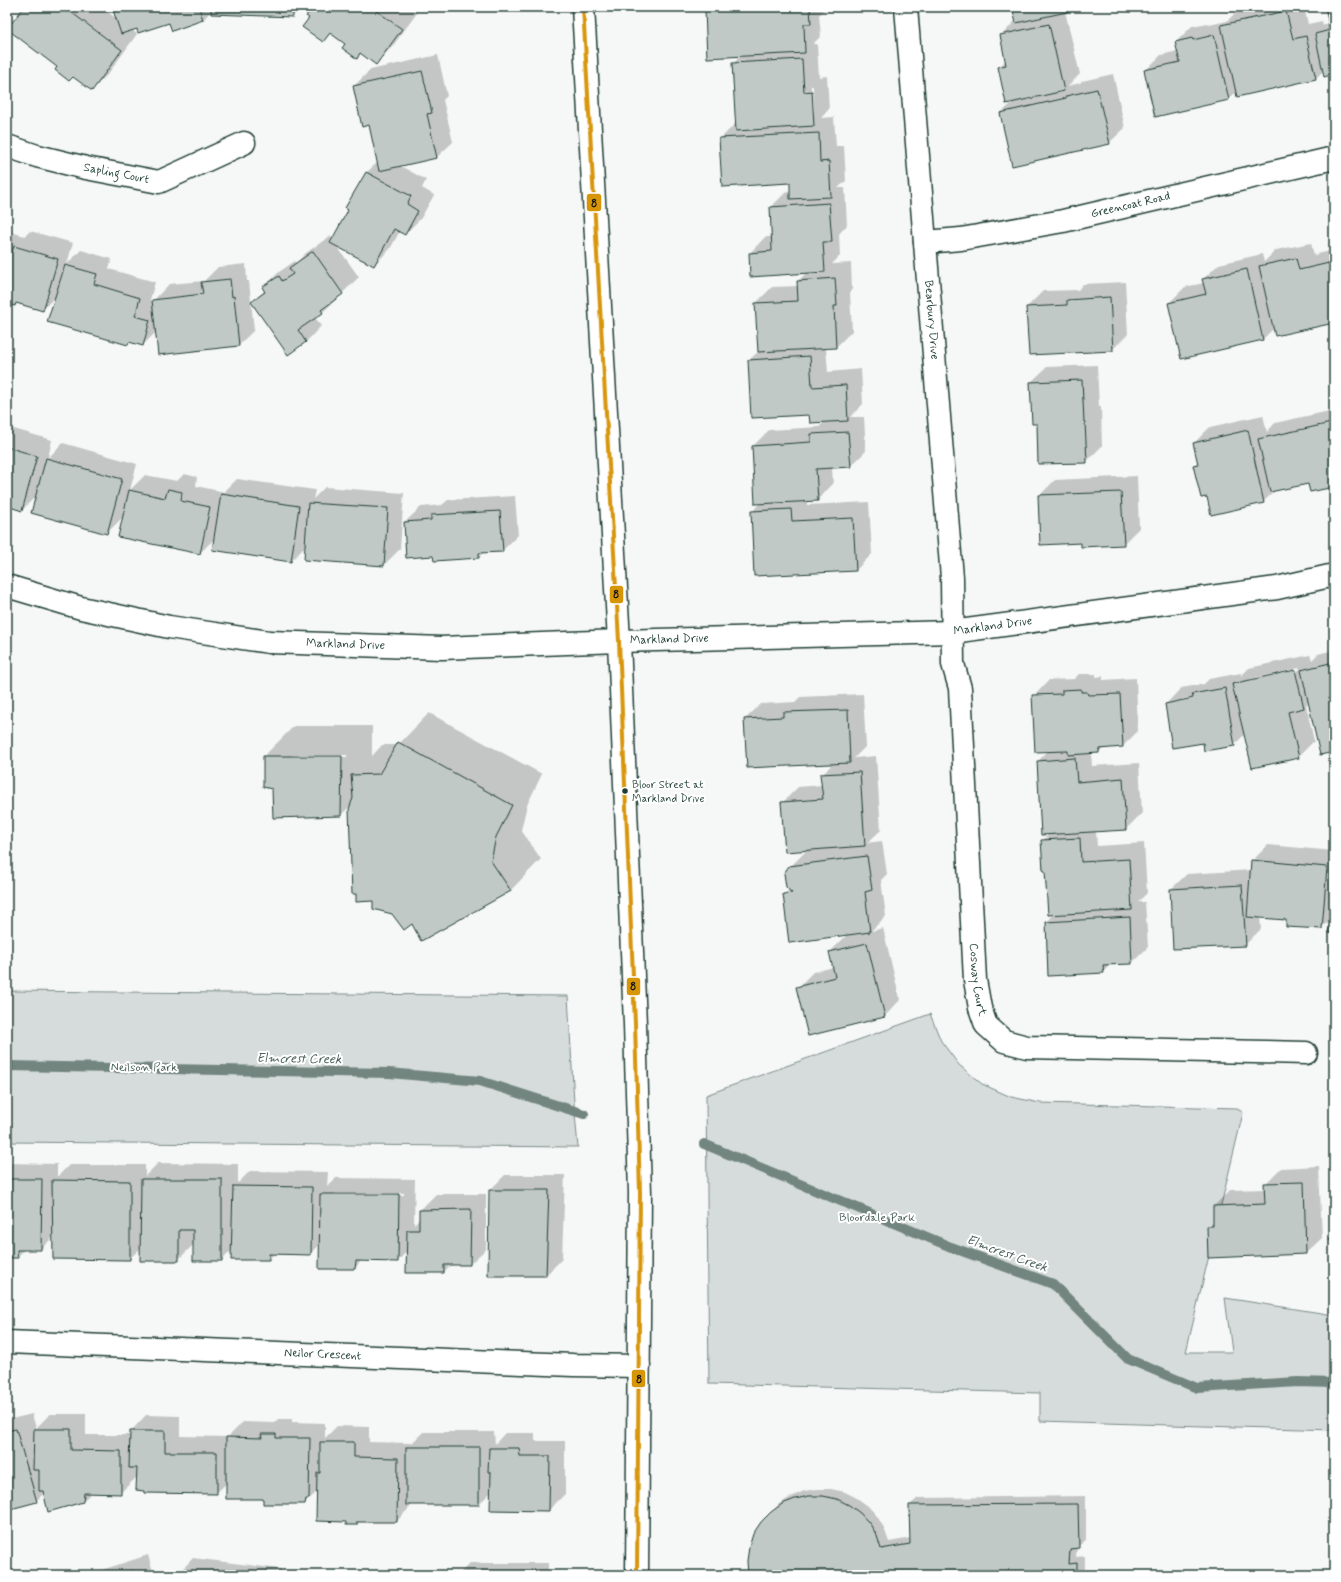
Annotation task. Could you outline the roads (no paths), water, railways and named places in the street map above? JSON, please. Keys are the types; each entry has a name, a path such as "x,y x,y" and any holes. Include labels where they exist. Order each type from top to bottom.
{"street":[{"path":"583,7 620,641 635,1024 640,1193 637,1575"},
{"name":"Bearbury Drive","path":"906,7 918,171 952,578 952,632"},
{"name":"Sapling Court","path":"7,146 38,156 86,168 159,182 244,143"},
{"name":"Greencoat Road","path":"925,242 961,239 1063,221 1334,158"},
{"name":"Markland Drive","path":"7,586 81,608 169,627 269,642 442,648 620,641 952,632 1278,588 1334,575"},
{"name":"Cosway Court","path":"952,632 953,664 960,688 975,980 980,1008 986,1026 1004,1041 1027,1047 1306,1053"},
{"name":"Neilor Crescent","path":"7,1342 573,1365 639,1366"}],"waterway":[{"name":"Elmcrest Creek","path":"7,1066 389,1073 480,1081 584,1114"},
{"name":"Elmcrest Creek","path":"704,1144 951,1247 1053,1284 1128,1359 1197,1388 1298,1382 1334,1383"}],"place":[{"name":"Bloor Street at Markland Drive","path":"625,791"}],"park label":[{"name":"Neilson Park","path":"144,1068"},
{"name":"Bloordale Park","path":"877,1218"}]}
